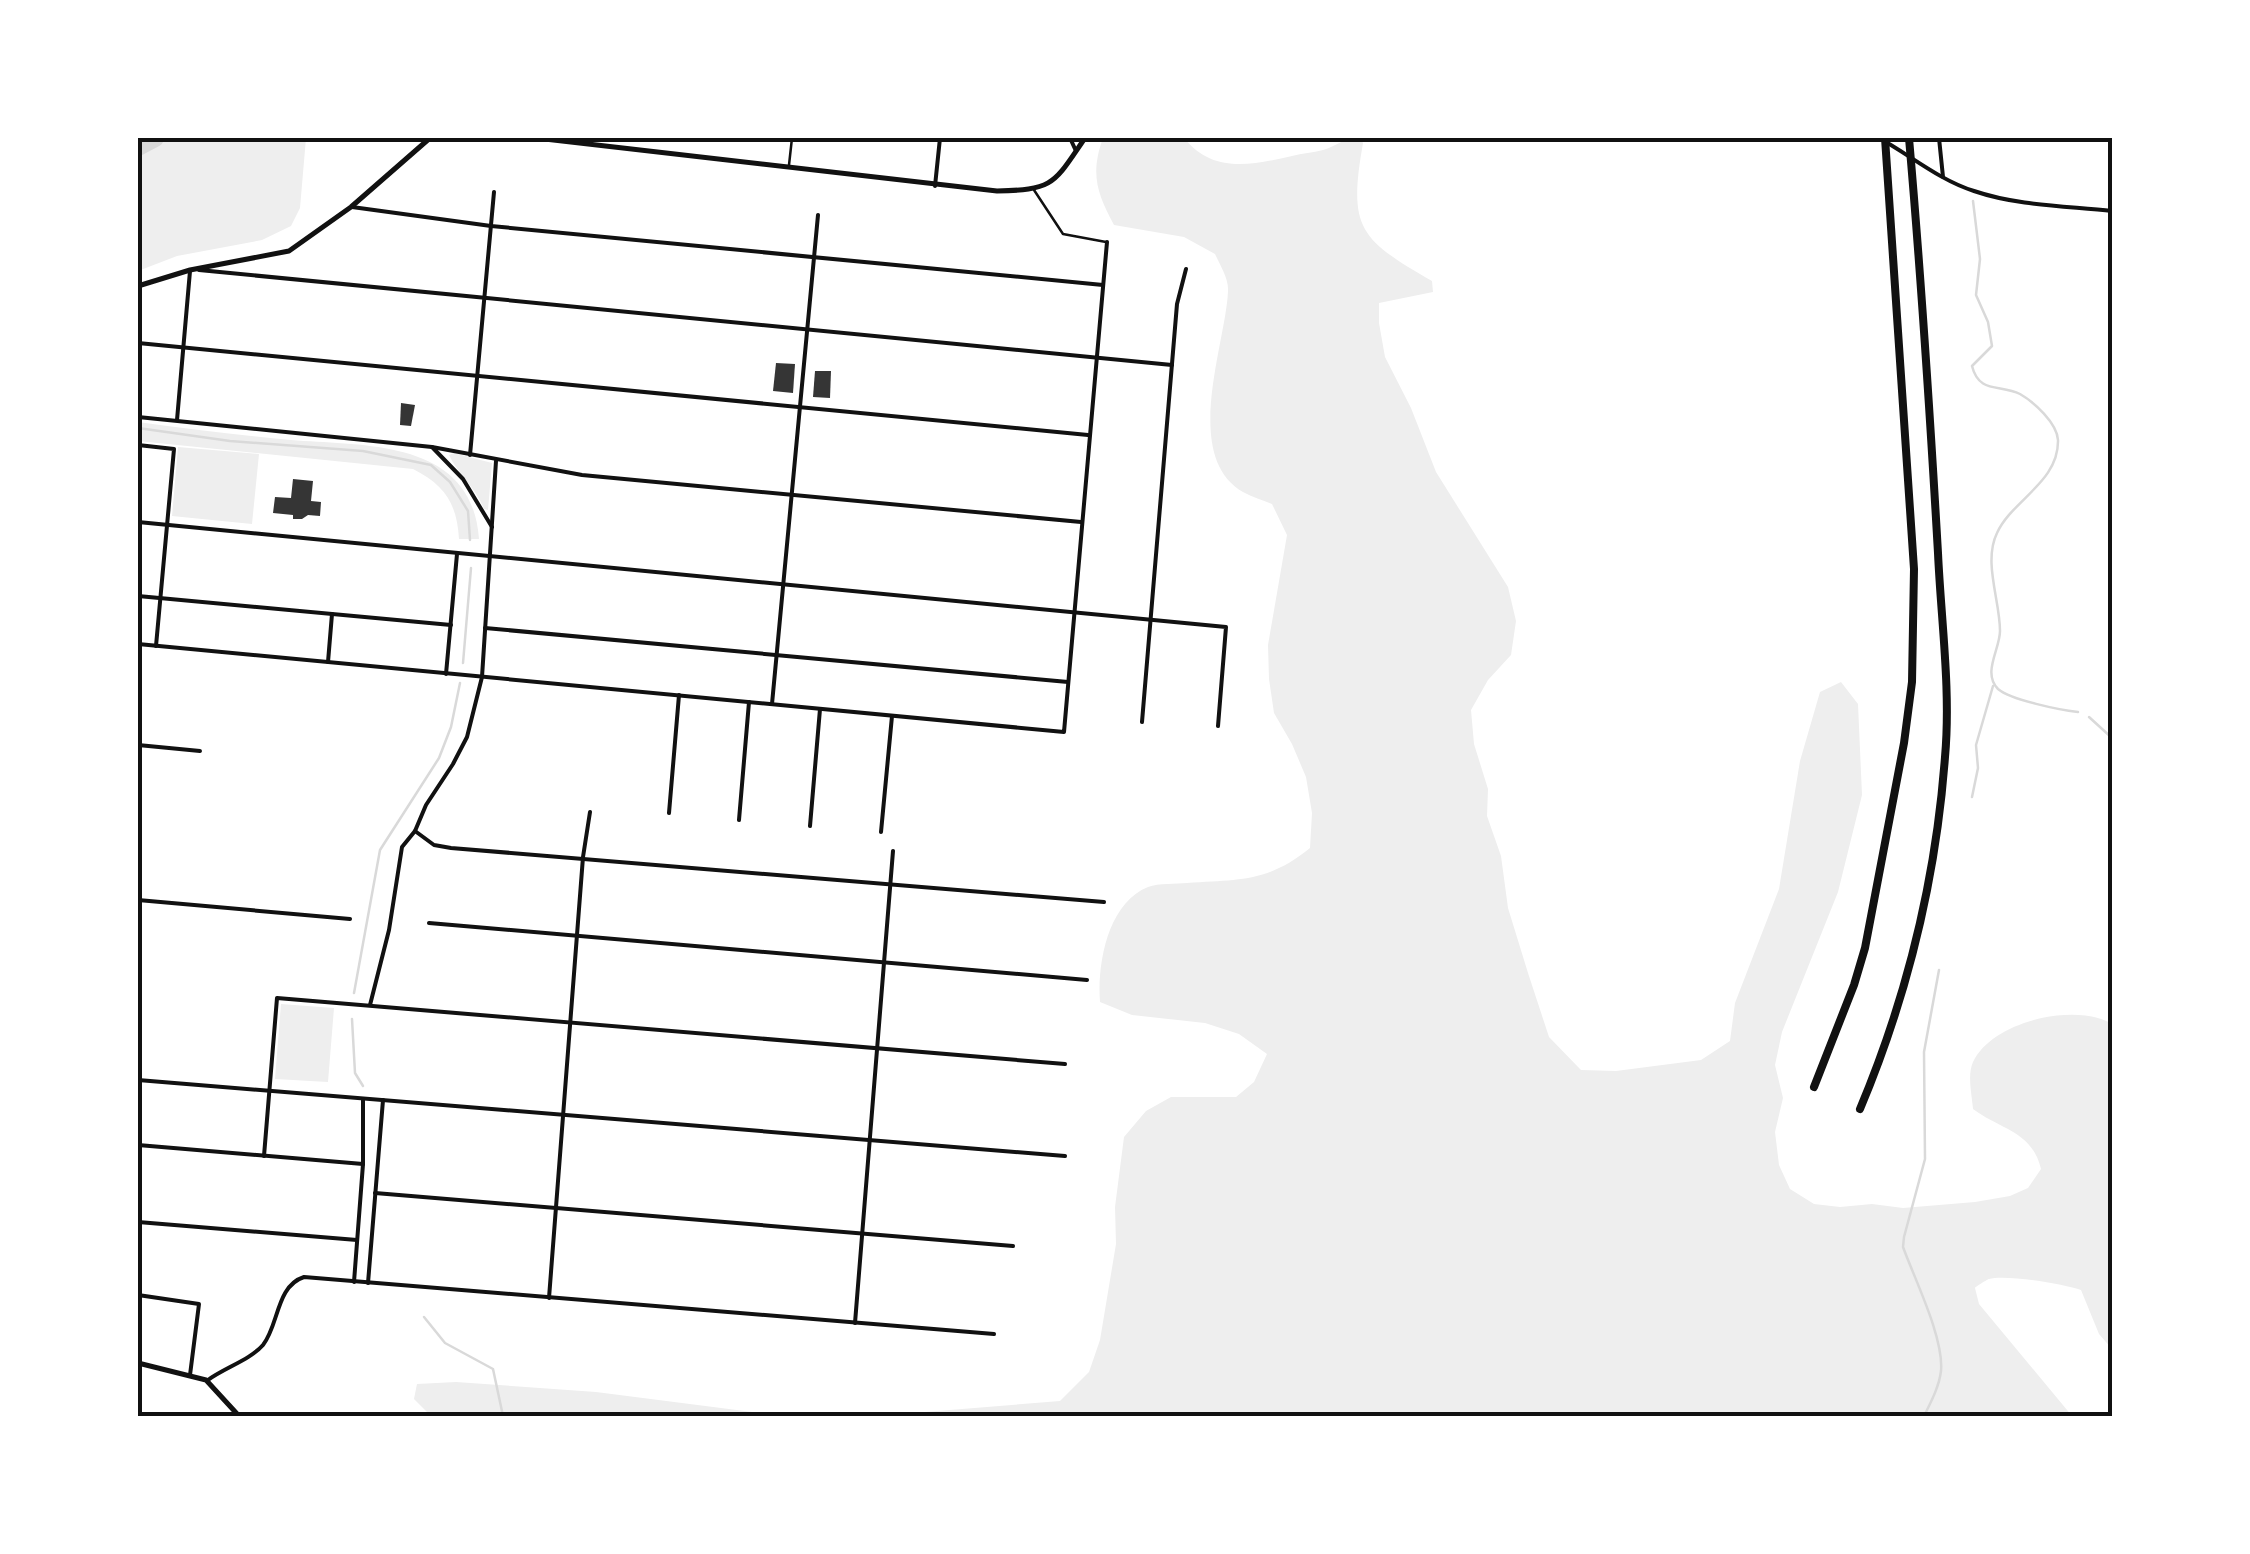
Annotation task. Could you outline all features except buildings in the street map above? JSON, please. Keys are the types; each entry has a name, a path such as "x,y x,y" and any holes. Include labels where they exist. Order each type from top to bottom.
{"highway":[{"path":"1814,1087 1865,948 1912,682 1913,552 1890,196 1882,138"},
{"path":"1860,1109 1889,1037 1924,907 1946,756 1932,439 1908,138"}],"street":[{"path":"138,286 190,270 289,251 351,206 430,138"},
{"path":"536,138 997,192 1034,190 1054,182 1085,138"},
{"path":"935,186 940,138"},
{"path":"1070,138 1076,150"},
{"path":"1882,138 1942,177 1972,191 2006,200 2112,211"},
{"path":"1939,138 1942,177"},
{"path":"470,455 494,192"},
{"path":"351,206 490,226 1104,284"},
{"path":"772,704 818,215"},
{"path":"138,644 1064,732 1107,242"},
{"path":"190,270 1172,364"},
{"path":"177,420 190,270"},
{"path":"1142,722 1179,291 1186,270"},
{"path":"138,344 1090,435"},
{"path":"138,416 432,447 582,475 1083,522"},
{"path":"138,446 174,448 156,646"},
{"path":"432,447 464,480 492,526"},
{"path":"370,1005 389,930 402,848 454,764 467,736 482,677 496,461"},
{"path":"138,522 1226,627 1218,726"},
{"path":"446,674 458,553"},
{"path":"138,596 451,625"},
{"path":"328,662 332,614"},
{"path":"485,628 1069,682"},
{"path":"669,813 679,696"},
{"path":"740,820 749,702"},
{"path":"810,826 820,709"},
{"path":"881,832 892,716"},
{"path":"138,745 200,752"},
{"path":"548,1298 583,857 590,812"},
{"path":"415,831 434,845 450,848 1104,902"},
{"path":"855,1322 893,851"},
{"path":"138,900 350,920"},
{"path":"429,923 1087,980"},
{"path":"264,1156 277,998 1065,1064"},
{"path":"138,1080 1066,1156"},
{"path":"354,1282 363,1164 363,1098"},
{"path":"368,1283 382,1100"},
{"path":"138,1145 363,1164"},
{"path":"376,1193 1013,1246"},
{"path":"138,1222 357,1240"},
{"path":"206,1380 261,1346 286,1292 297,1279 994,1334"},
{"path":"138,1295 199,1304 190,1374"},
{"path":"138,1363 206,1380 239,1416"}],"lane":[{"path":"789,167 792,138"},
{"path":"1034,190 1064,234 1107,242"}],"shaded area":[{"path":"138,138 306,138 300,208 291,226 262,240 177,256 138,271"},
{"path":"1103,138 1184,138 1207,157 1234,164 1319,151 1355,138 1363,143 1357,195 1365,228 1388,254 1432,281 1433,292 1379,303 1385,357 1411,408 1436,472 1508,587 1516,621 1511,655 1488,680 1471,710 1474,744 1488,789 1487,816 1501,856 1508,908 1549,1037 1581,1070 1616,1071 1701,1060 1730,1041 1735,1003 1779,889 1800,761 1820,692 1841,682 1858,704 1862,795 1838,892 1782,1032 1775,1065 1783,1098 1775,1132 1779,1165 1790,1189 1814,1204 1903,1208 1975,1202 2010,1196 2028,1188 2041,1169 2037,1156 2023,1139 1973,1109 1973,1062 1998,1036 2036,1019 2078,1015 2112,1024 2112,1349 2099,1334 2081,1290 2008,1278 1989,1279 1975,1288 1979,1304 2072,1416 875,1416 1060,1401 1089,1372 1100,1340 1116,1244 1115,1207 1124,1137 1146,1111 1171,1097 1236,1097 1254,1082 1267,1054 1239,1034 1205,1023 1132,1015 1100,1002 1103,953 1114,920 1134,895 1148,887 1252,877 1280,868 1310,848 1312,813 1306,777 1274,713 1269,679 1268,645 1287,535 1272,504 1243,492 1224,475 1214,453 1210,427 1227,282 1215,254 1184,237 1114,225 1097,183"},
{"path":"138,422 351,444 410,454 436,465 457,482 472,506 479,539 459,539 447,497 413,469 138,441"},
{"path":"178,447 259,454 252,524 172,516"},
{"path":"449,455 492,463 488,510 453,462"},
{"path":"281,1004 334,1008 328,1082 275,1079"},
{"path":"456,1382 596,1392 784,1416 431,1416 414,1399 417,1384"}],"waterway":[{"path":"138,147 155,138"},
{"path":"1973,201 1980,259 1976,295 1988,322 1992,346 1972,366 1975,375 1985,385 2012,391 2032,402 2049,420 2058,440 2051,468 2004,521 1993,544 1992,569 2000,631 1993,683 2013,697 2078,712"},
{"path":"138,428 230,441 363,451 431,465 450,482 468,511 470,540"},
{"path":"463,663 471,568"},
{"path":"354,993 380,850 439,758 451,727 460,683"},
{"path":"1972,797 1978,768 1976,745 1993,686"},
{"path":"2089,717 2112,738"},
{"path":"1924,1416 1938,1383 1941,1358 1903,1247 1925,1159 1924,1052 1939,970"},
{"path":"352,1019 355,1073 363,1086"},
{"path":"424,1317 445,1343 493,1369 503,1416"}]}
